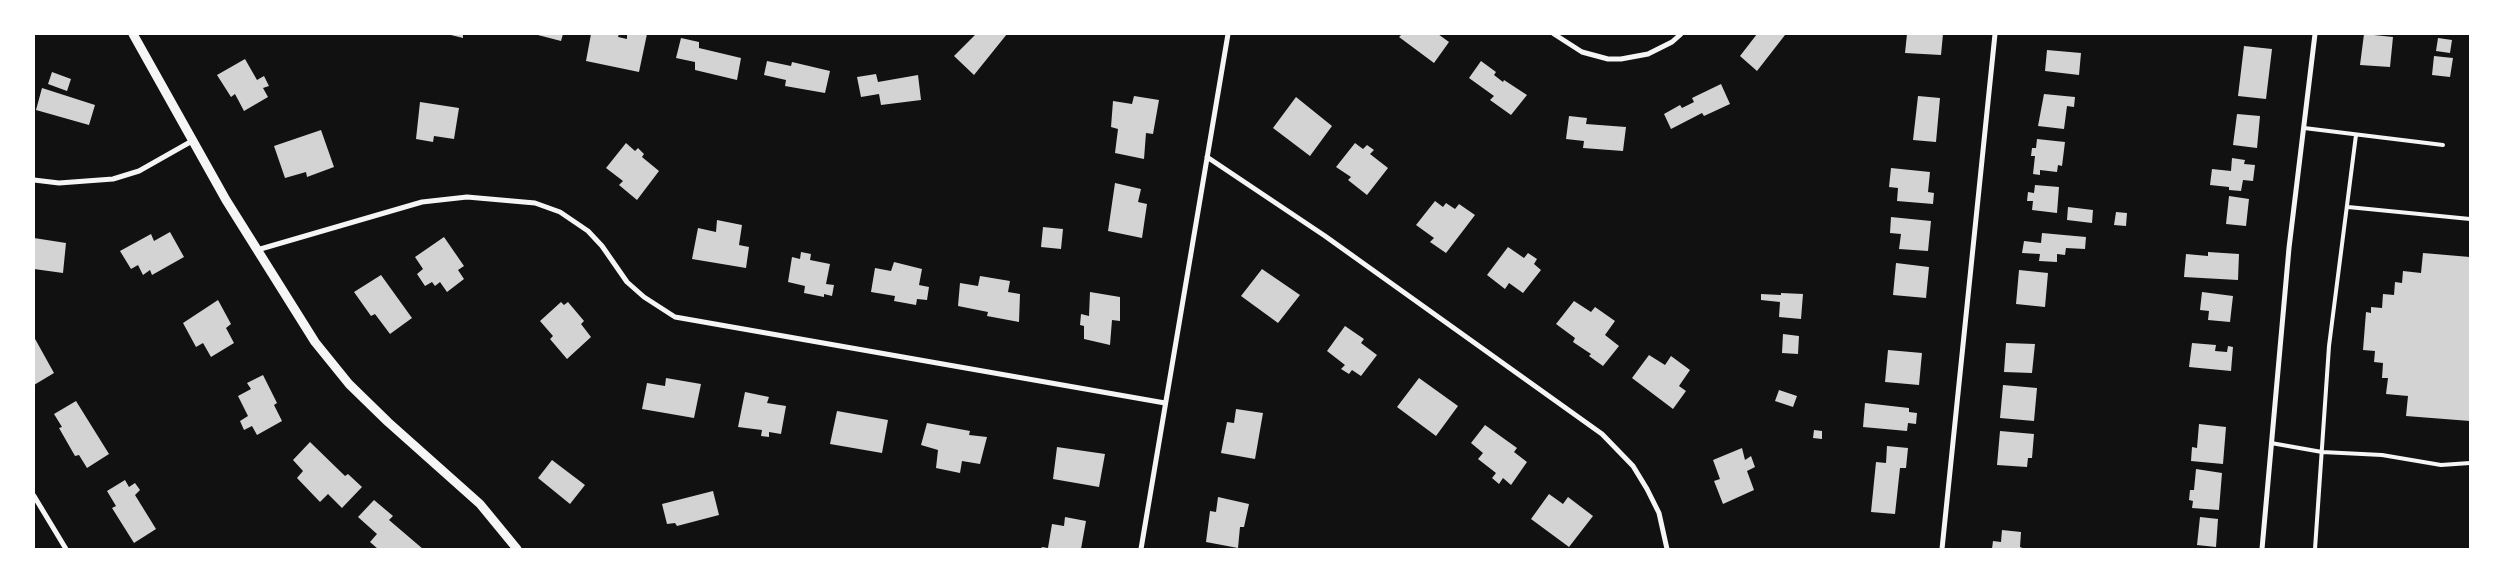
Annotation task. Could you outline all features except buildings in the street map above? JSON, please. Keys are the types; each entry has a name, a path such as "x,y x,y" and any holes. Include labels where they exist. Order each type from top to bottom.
{"street":[{"path":"133,34 192,141 315,342 349,384 388,422 480,504 517,549"},
{"path":"1141,549 1228,34"},
{"path":"1554,34 1582,52 1608,59 1621,59 1648,54 1666,45 1681,34"},
{"path":"1942,549 1995,34"},
{"path":"2262,549 2289,248 2315,34"},
{"path":"34,180 59,184 113,178 139,171 192,141"},
{"path":"1207,157 1325,236 1602,434 1633,466 1647,489 1659,514 1667,549"},
{"path":"258,250 422,202 467,197 535,203 560,212 588,231 602,246 627,282 644,297 675,317 1165,403"},
{"path":"34,496 66,549"}],"lane":[{"path":"2304,128 2442,145"},
{"path":"2315,549 2329,346 2356,135"},
{"path":"2348,207 2470,219"},
{"path":"2271,443 2322,452 2382,455 2441,465 2470,463"}]}
